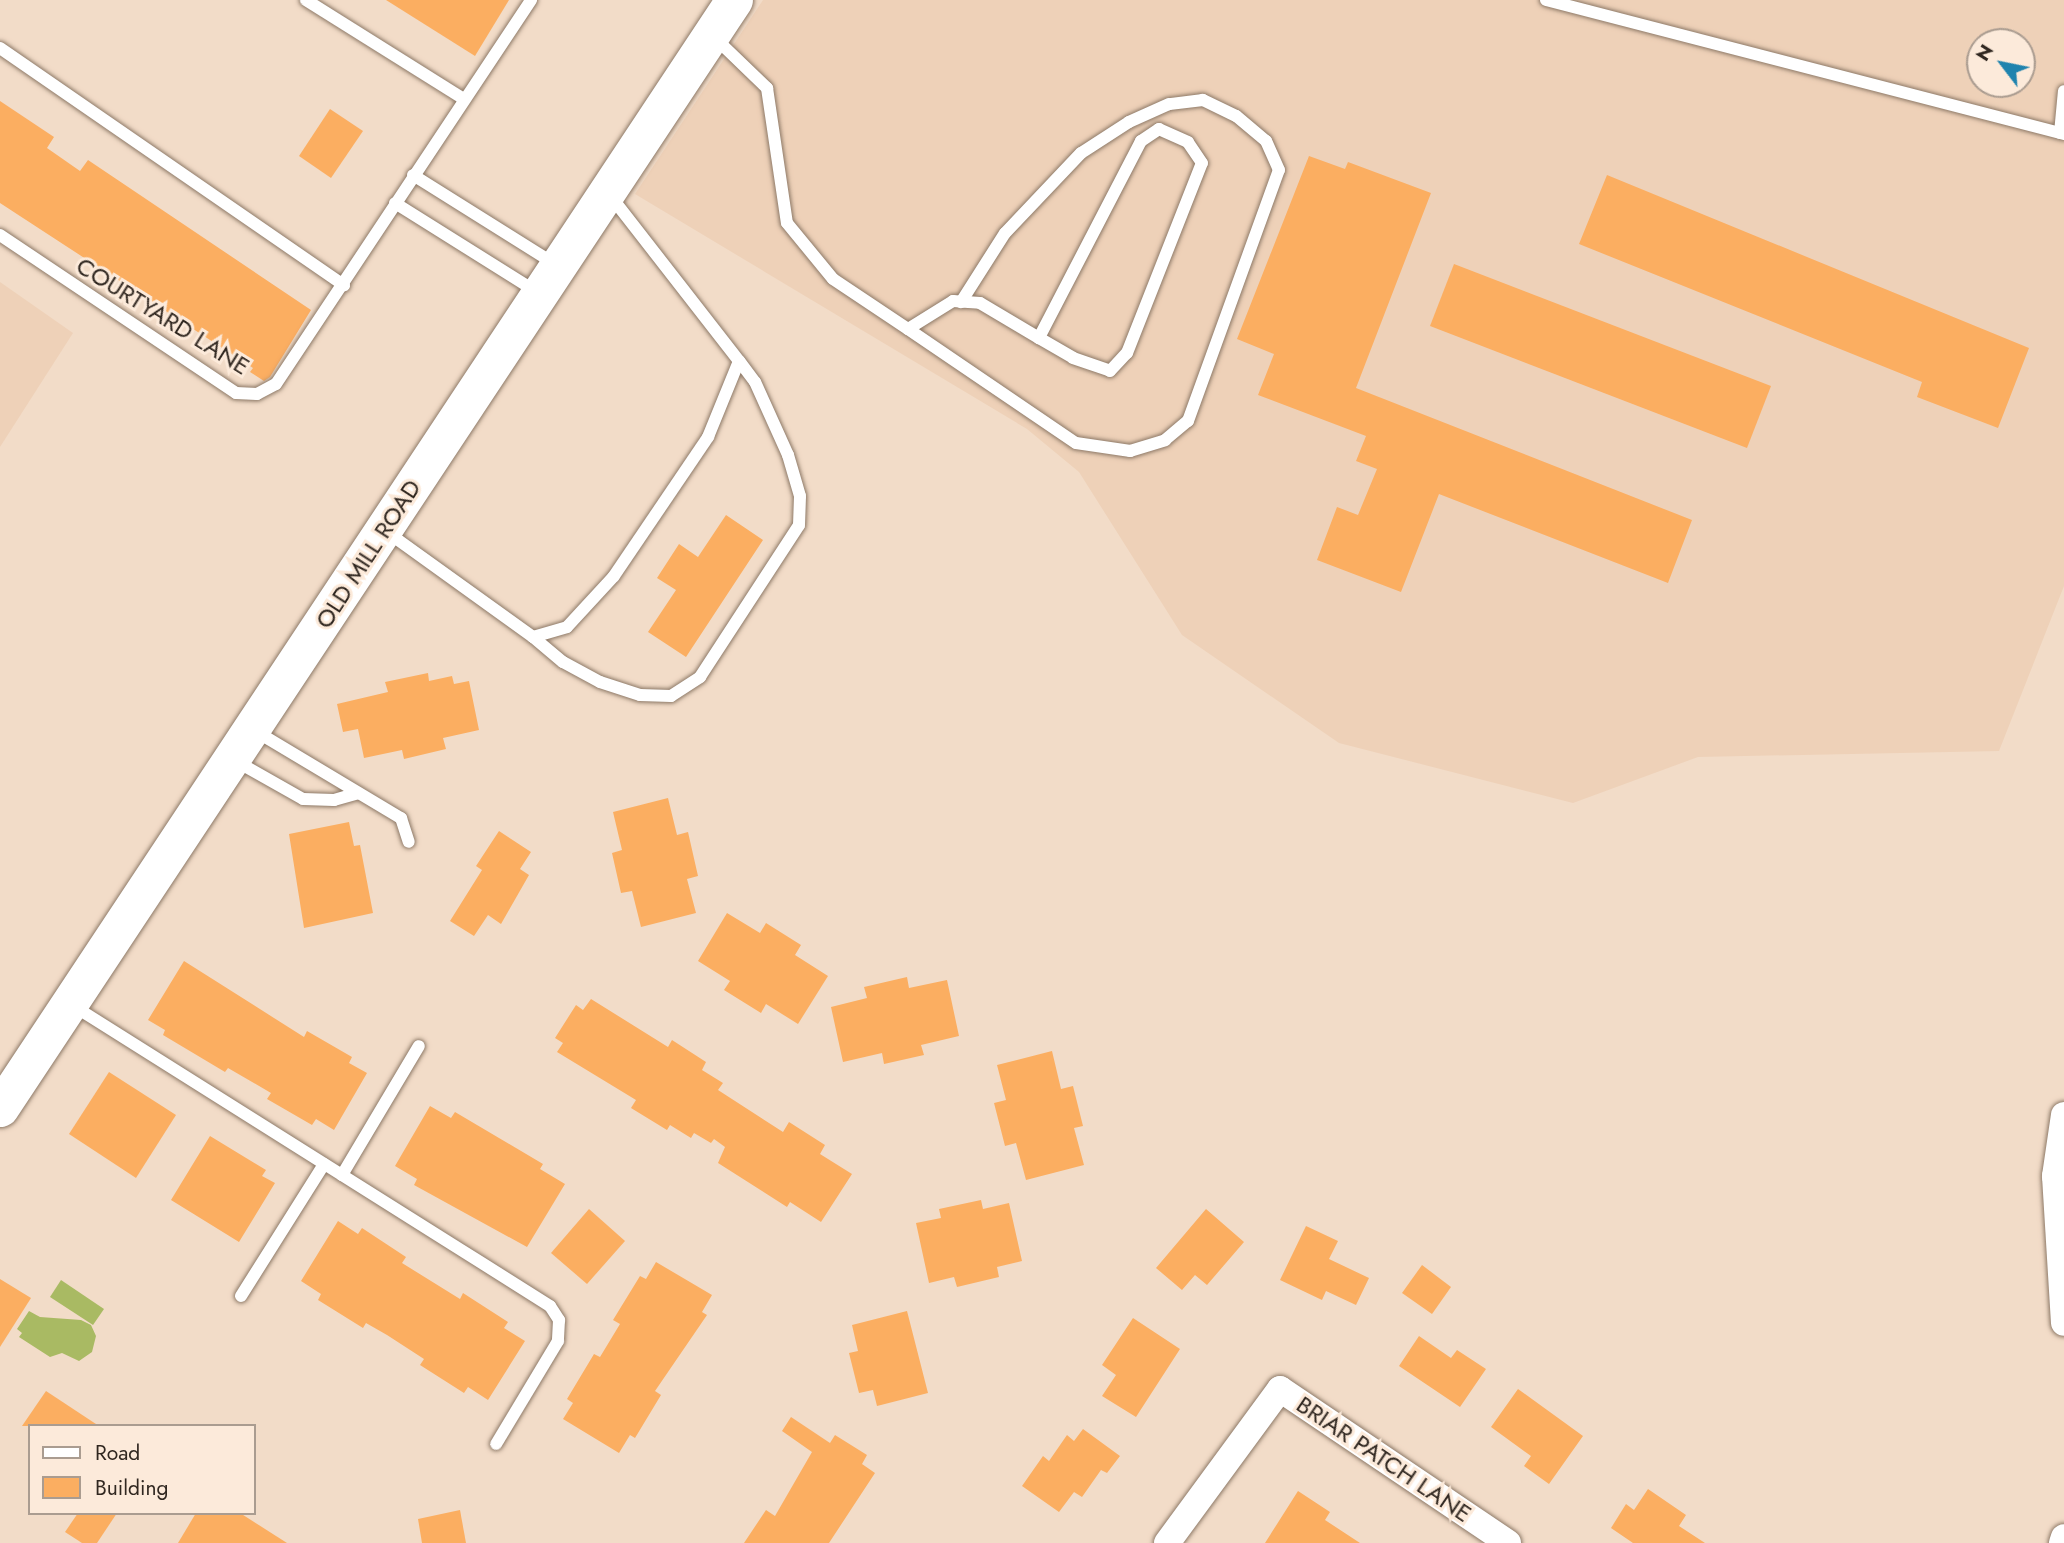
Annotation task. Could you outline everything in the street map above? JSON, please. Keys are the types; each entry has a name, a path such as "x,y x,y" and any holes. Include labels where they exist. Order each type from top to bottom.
{"street":[{"name":"OLD MILL ROAD","path":"0,1108 14,1074 69,1003 232,760 734,0"},
{"path":"2064,1115 2054,1176 2064,1323"},
{"name":"BRIAR PATCH LANE","path":"1167,1543 1280,1389 1508,1543"},
{"path":"2062,1543 2064,1537"}],"lane":[{"path":"306,0 464,99"},
{"name":"COURTYARD LANE","path":"0,235 236,393 257,394 276,384 344,285 464,99 476,88 531,0"},
{"path":"1546,0 2062,133 2064,91"},
{"path":"712,34 767,88 787,223 833,279 1076,443 1130,451 1165,440 1188,421 1279,170 1266,141 1236,116 1203,100 1169,104 1129,122 1081,153 1005,233 961,302"},
{"path":"0,48 344,285"},
{"path":"908,329 953,301 980,303 1039,338 1073,358 1110,371 1127,353 1202,163 1188,142 1159,129 1141,141 1039,338"},
{"path":"413,175 549,280"},
{"path":"384,529 564,662 600,682 640,695 671,696 700,677 799,525 800,496 788,455 755,382 607,192"},
{"path":"395,203 549,280"},
{"path":"533,637 568,627 614,576 708,437 739,361"},
{"path":"252,729 401,818 409,842"},
{"path":"232,760 303,799 334,800 358,793"},
{"path":"69,1003 555,1312 558,1341 496,1444"},
{"path":"342,1175 419,1045"},
{"path":"241,1296 324,1164"}],"shaded area":[{"path":"763,0 2064,0 2064,586 1999,751 1698,757 1573,803 1339,743 1182,635 1079,472 1027,429 635,194"},
{"path":"0,282 73,333 0,447"}],"green space":[{"path":"61,1280 104,1309 93,1325 50,1297"},
{"path":"29,1311 40,1317 81,1320 91,1325 96,1336 92,1352 79,1361 62,1353 50,1357 19,1337 22,1333 17,1329"}],"building":[{"path":"386,0 509,0 475,56"},
{"path":"0,101 54,137 47,148 80,171 88,160 311,310 270,377 264,381 250,372 253,368 0,203"},
{"path":"330,109 363,131 331,178 299,156"},
{"path":"1309,156 1345,169 1348,162 1431,193 1356,388 1692,520 1668,583 1439,494 1401,592 1317,560 1337,507 1358,515 1377,469 1356,461 1366,436 1258,395 1274,354 1237,339"},
{"path":"1607,175 2029,348 1998,428 1917,397 1922,382 1579,244"},
{"path":"1454,264 1771,386 1747,448 1430,326"},
{"path":"726,515 763,540 686,657 648,632 676,590 657,578 679,544 698,557"},
{"path":"428,673 429,681 452,676 454,684 469,681 479,730 443,738 446,749 404,759 402,750 364,758 358,729 343,732 337,704 388,692 385,682"},
{"path":"668,798 677,835 688,832 698,876 687,879 696,913 641,927 632,891 621,893 612,853 622,850 613,812"},
{"path":"349,822 354,846 360,845 373,913 304,928 289,834"},
{"path":"499,831 531,852 520,869 529,875 501,924 488,915 474,936 450,921 482,870 476,866"},
{"path":"727,913 760,933 766,923 801,945 795,955 828,976 798,1024 766,1004 761,1013 724,990 730,981 698,961"},
{"path":"184,961 304,1037 307,1031 352,1057 349,1063 367,1073 334,1130 316,1119 312,1125 267,1099 271,1093 228,1068 225,1072 163,1035 165,1030 148,1020"},
{"path":"907,977 909,988 947,980 959,1036 921,1045 924,1055 884,1064 882,1053 843,1062 831,1007 867,998 864,987"},
{"path":"591,999 668,1047 672,1040 706,1062 702,1070 723,1083 718,1090 783,1132 789,1122 825,1145 820,1154 852,1174 821,1222 790,1202 787,1207 718,1163 725,1147 714,1139 711,1143 694,1133 691,1138 670,1125 667,1130 631,1108 636,1100 557,1052 563,1043 555,1038 576,1005 583,1010"},
{"path":"1052,1051 1061,1089 1073,1086 1083,1126 1074,1128 1084,1165 1026,1180 1016,1143 1005,1146 994,1103 1006,1100 997,1065"},
{"path":"109,1072 176,1115 136,1178 69,1134"},
{"path":"430,1106 451,1118 455,1112 543,1164 540,1169 565,1184 527,1247 414,1185 417,1179 395,1166"},
{"path":"210,1136 266,1170 262,1176 275,1183 239,1242 171,1200"},
{"path":"981,1200 983,1209 1009,1203 1022,1261 997,1267 999,1277 957,1287 954,1277 929,1283 916,1223 941,1218 939,1209"},
{"path":"589,1209 625,1241 587,1284 551,1253"},
{"path":"1206,1209 1244,1242 1207,1285 1195,1275 1182,1290 1156,1268"},
{"path":"338,1221 358,1234 362,1228 406,1257 402,1263 460,1299 463,1293 508,1322 504,1328 525,1341 488,1400 468,1387 464,1393 420,1365 424,1359 366,1323 363,1328 318,1300 321,1294 301,1281"},
{"path":"1306,1226 1338,1241 1329,1259 1369,1278 1356,1305 1326,1291 1322,1300 1280,1280"},
{"path":"656,1262 712,1295 702,1312 707,1315 655,1391 661,1395 635,1438 630,1435 619,1453 563,1419 573,1403 567,1399 594,1354 600,1357 620,1324 613,1320 640,1276 646,1279"},
{"path":"1422,1265 1451,1287 1432,1314 1402,1293"},
{"path":"0,1279 31,1298 0,1347"},
{"path":"907,1311 928,1393 877,1406 873,1390 859,1393 849,1353 858,1351 852,1325"},
{"path":"1133,1318 1180,1349 1136,1417 1102,1396 1116,1375 1102,1365"},
{"path":"1419,1336 1451,1358 1457,1350 1486,1369 1460,1407 1399,1366"},
{"path":"1518,1389 1583,1436 1549,1484 1524,1466 1531,1456 1491,1427"},
{"path":"46,1391 96,1424 28,1424 22,1426"},
{"path":"791,1417 830,1443 835,1435 867,1455 862,1464 875,1473 829,1543 744,1543 766,1510 775,1516 812,1452 782,1431"},
{"path":"1083,1429 1120,1456 1107,1473 1101,1470 1082,1497 1074,1492 1059,1512 1022,1486 1043,1456 1049,1461 1067,1435 1074,1441"},
{"path":"1648,1489 1686,1515 1679,1526 1705,1543 1633,1543 1611,1528 1626,1504 1634,1510"},
{"path":"1298,1491 1330,1512 1325,1520 1360,1543 1265,1543"},
{"path":"460,1510 466,1543 422,1543 418,1519"},
{"path":"77,1515 116,1515 97,1543 82,1543 65,1532"},
{"path":"195,1515 243,1515 287,1543 178,1543"}]}
